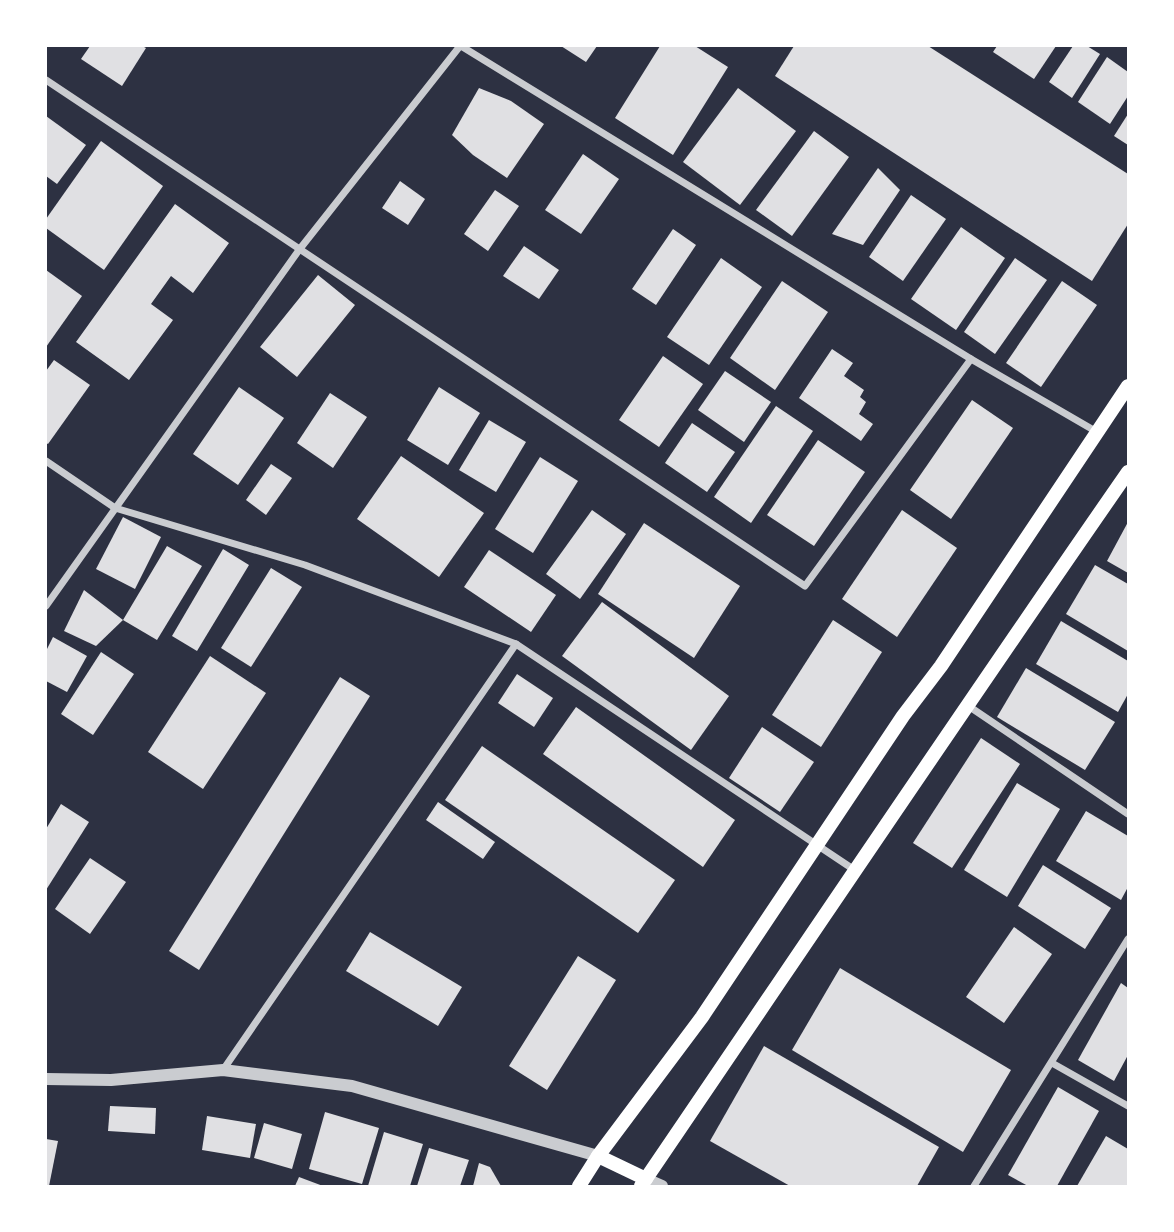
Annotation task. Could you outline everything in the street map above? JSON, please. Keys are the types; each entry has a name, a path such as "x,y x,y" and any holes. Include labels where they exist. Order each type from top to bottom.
{"main road":[{"path":"579,1186 598,1156 702,1017 903,716 941,666 1129,386"},
{"path":"598,1156 644,1183 966,705 1129,472"}],"street":[{"path":"46,606 299,250 461,46 971,359 1097,432"},
{"path":"46,80 805,586 971,359"},
{"path":"46,461 115,508 305,565 516,644 856,871"},
{"path":"223,1070 516,644"},
{"path":"966,705 1129,814"},
{"path":"974,1186 1129,939"},
{"path":"1052,1063 1129,1106"},
{"path":"46,1079 111,1080 223,1070 352,1086 598,1156"},
{"path":"644,1183 662,1186"}],"building":[{"path":"90,46 146,48 122,86 81,59"},
{"path":"561,46 597,46 586,62"},
{"path":"660,46 695,46 728,67 673,155 615,118"},
{"path":"794,46 928,46 1128,174 1128,224 1092,281 775,76"},
{"path":"997,46 1056,46 1034,79 993,52"},
{"path":"1073,46 1087,46 1100,54 1072,98 1049,82"},
{"path":"1107,57 1128,72 1128,96 1110,124 1078,102"},
{"path":"479,88 511,101 544,124 507,178 473,155 452,135"},
{"path":"738,88 796,131 740,205 683,162"},
{"path":"1128,114 1128,145 1114,136"},
{"path":"46,116 86,145 57,184 46,176"},
{"path":"814,131 849,157 792,236 756,210"},
{"path":"101,141 163,186 104,270 46,228 46,219"},
{"path":"583,154 619,179 581,234 545,210"},
{"path":"878,168 900,190 863,245 832,234"},
{"path":"400,181 425,199 408,225 382,208"},
{"path":"495,190 519,206 488,251 464,234"},
{"path":"911,195 946,219 903,281 869,257"},
{"path":"175,204 229,243 193,293 171,276 151,304 173,320 129,380 76,342"},
{"path":"961,227 1005,258 956,330 911,299"},
{"path":"673,229 696,245 656,305 632,289"},
{"path":"524,246 559,270 539,299 503,276"},
{"path":"721,258 762,287 709,365 667,337"},
{"path":"1015,258 1047,280 995,354 964,332"},
{"path":"46,270 82,296 46,347"},
{"path":"318,275 355,305 297,377 260,347"},
{"path":"782,281 828,312 775,390 730,358"},
{"path":"1062,281 1097,305 1041,387 1006,363"},
{"path":"832,349 853,363 844,376 864,390 860,397 866,402 859,414 873,424 861,441 799,398"},
{"path":"663,356 703,384 659,447 619,420"},
{"path":"54,360 90,385 48,444 46,371"},
{"path":"725,371 771,402 744,442 698,410"},
{"path":"239,387 284,418 238,485 193,454"},
{"path":"439,387 480,413 448,465 407,440"},
{"path":"330,393 367,417 333,468 297,443"},
{"path":"972,400 1013,428 951,519 910,490"},
{"path":"776,406 813,431 751,523 714,497"},
{"path":"489,420 526,442 496,492 459,470"},
{"path":"692,423 735,452 707,492 665,463"},
{"path":"818,440 865,472 814,546 767,515"},
{"path":"401,456 484,513 439,577 357,519"},
{"path":"540,457 578,481 533,553 495,529"},
{"path":"271,464 292,478 266,515 246,500"},
{"path":"592,510 626,534 580,599 546,574"},
{"path":"902,510 957,548 897,637 842,599"},
{"path":"123,517 161,537 135,589 96,569"},
{"path":"1128,522 1128,573 1107,561"},
{"path":"644,523 740,586 694,658 598,594"},
{"path":"167,546 202,566 157,640 123,620"},
{"path":"223,549 249,565 197,651 172,636"},
{"path":"489,550 556,595 531,632 464,587"},
{"path":"1095,565 1128,584 1128,651 1066,614"},
{"path":"271,568 302,587 251,667 221,648"},
{"path":"84,590 123,620 96,646 64,631"},
{"path":"602,602 729,696 691,750 562,656"},
{"path":"833,620 882,652 821,747 772,715"},
{"path":"1061,621 1128,661 1128,694 1118,712 1036,664"},
{"path":"53,637 87,656 67,692 46,681 46,651"},
{"path":"101,652 134,674 93,735 61,714"},
{"path":"210,656 266,693 203,789 148,752"},
{"path":"1026,668 1115,722 1085,770 997,717"},
{"path":"517,674 553,698 534,727 498,703"},
{"path":"340,677 370,696 199,970 169,951"},
{"path":"576,707 735,820 703,867 543,754"},
{"path":"762,727 814,762 780,812 729,778"},
{"path":"981,738 1020,764 952,868 913,843"},
{"path":"482,746 675,880 638,933 445,800"},
{"path":"1017,783 1060,809 1007,897 964,870"},
{"path":"438,802 495,842 483,859 426,820"},
{"path":"61,804 89,822 46,890 46,829"},
{"path":"1086,811 1128,836 1128,887 1121,900 1056,861"},
{"path":"90,858 126,882 90,934 55,909"},
{"path":"1043,865 1111,908 1085,949 1018,906"},
{"path":"1014,927 1052,954 1004,1023 966,997"},
{"path":"370,932 462,987 438,1026 346,971"},
{"path":"578,956 616,980 547,1090 509,1066"},
{"path":"840,968 1011,1070 963,1152 792,1050"},
{"path":"1121,983 1128,988 1128,1055 1114,1081 1078,1060"},
{"path":"764,1046 939,1147 917,1186 790,1186 710,1141"},
{"path":"1058,1087 1099,1111 1057,1186 1028,1186 1008,1175"},
{"path":"110,1106 156,1108 155,1134 108,1131"},
{"path":"325,1112 379,1128 362,1184 309,1169"},
{"path":"207,1116 256,1124 250,1158 202,1150"},
{"path":"264,1123 302,1134 292,1169 254,1158"},
{"path":"384,1132 423,1144 410,1186 368,1186"},
{"path":"1106,1136 1128,1149 1128,1185 1077,1186"},
{"path":"46,1139 58,1141 49,1186 46,1186"},
{"path":"429,1148 469,1160 460,1186 417,1186"},
{"path":"479,1163 490,1167 501,1186 473,1186"},
{"path":"299,1177 323,1186 295,1186"}]}
